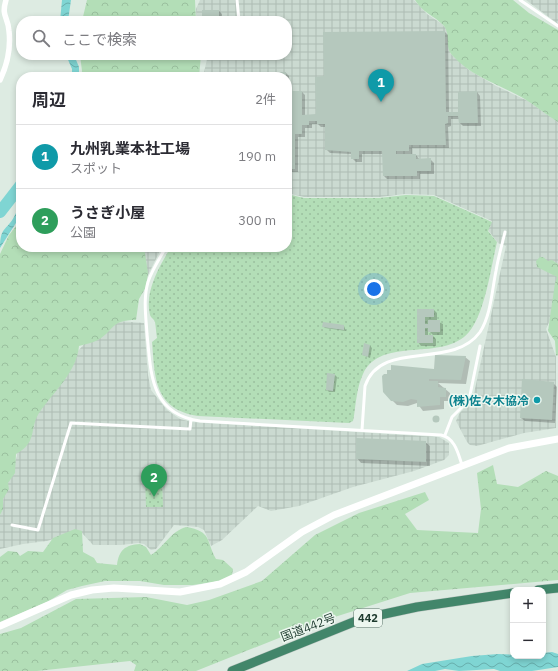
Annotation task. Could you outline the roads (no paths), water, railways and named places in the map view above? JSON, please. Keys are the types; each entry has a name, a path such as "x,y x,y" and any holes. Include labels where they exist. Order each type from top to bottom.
{"highway":[{"path":"546,589 558,588"},
{"name":"国道442号","path":"232,671 361,619 417,607 510,594"}],"street":[{"path":"0,80 8,62 9,30 3,11 6,0"},
{"path":"0,626 18,620 71,595 92,590 114,588 185,591 220,584 246,572 296,536 320,521 510,448 558,439"}],"lane":[{"path":"237,0 239,16"},
{"path":"520,0 558,26"},
{"path":"362,430 365,386 367,380 376,368 393,360 456,350 472,341 480,332 487,318 505,232"},
{"path":"163,252 151,276 146,292 145,310 152,379 157,394 168,407 177,414 191,419 445,436 454,446 462,466"},
{"path":"445,436 452,417 466,402 470,395 480,346"},
{"path":"12,525 38,530 71,423 190,428 191,419"}],"water":[{"path":"62,0 71,0 69,16 60,16"},
{"path":"68,60 76,60 79,72 72,72"},
{"path":"16,213 16,223 0,248 1,235"},
{"path":"552,652 558,654 558,667 532,671 500,671 494,669 459,671 445,669 435,671 407,671 422,664 472,656 498,654 510,655 510,659 546,659 546,653"}],"waterway":[{"path":"0,212 16,191"}],"place":[{"name":"九州乳業本社工場","path":"381,102"},
{"name":"(株)佐々木協冷","path":"537,400"},
{"name":"うさぎ小屋","path":"154,497"}]}
